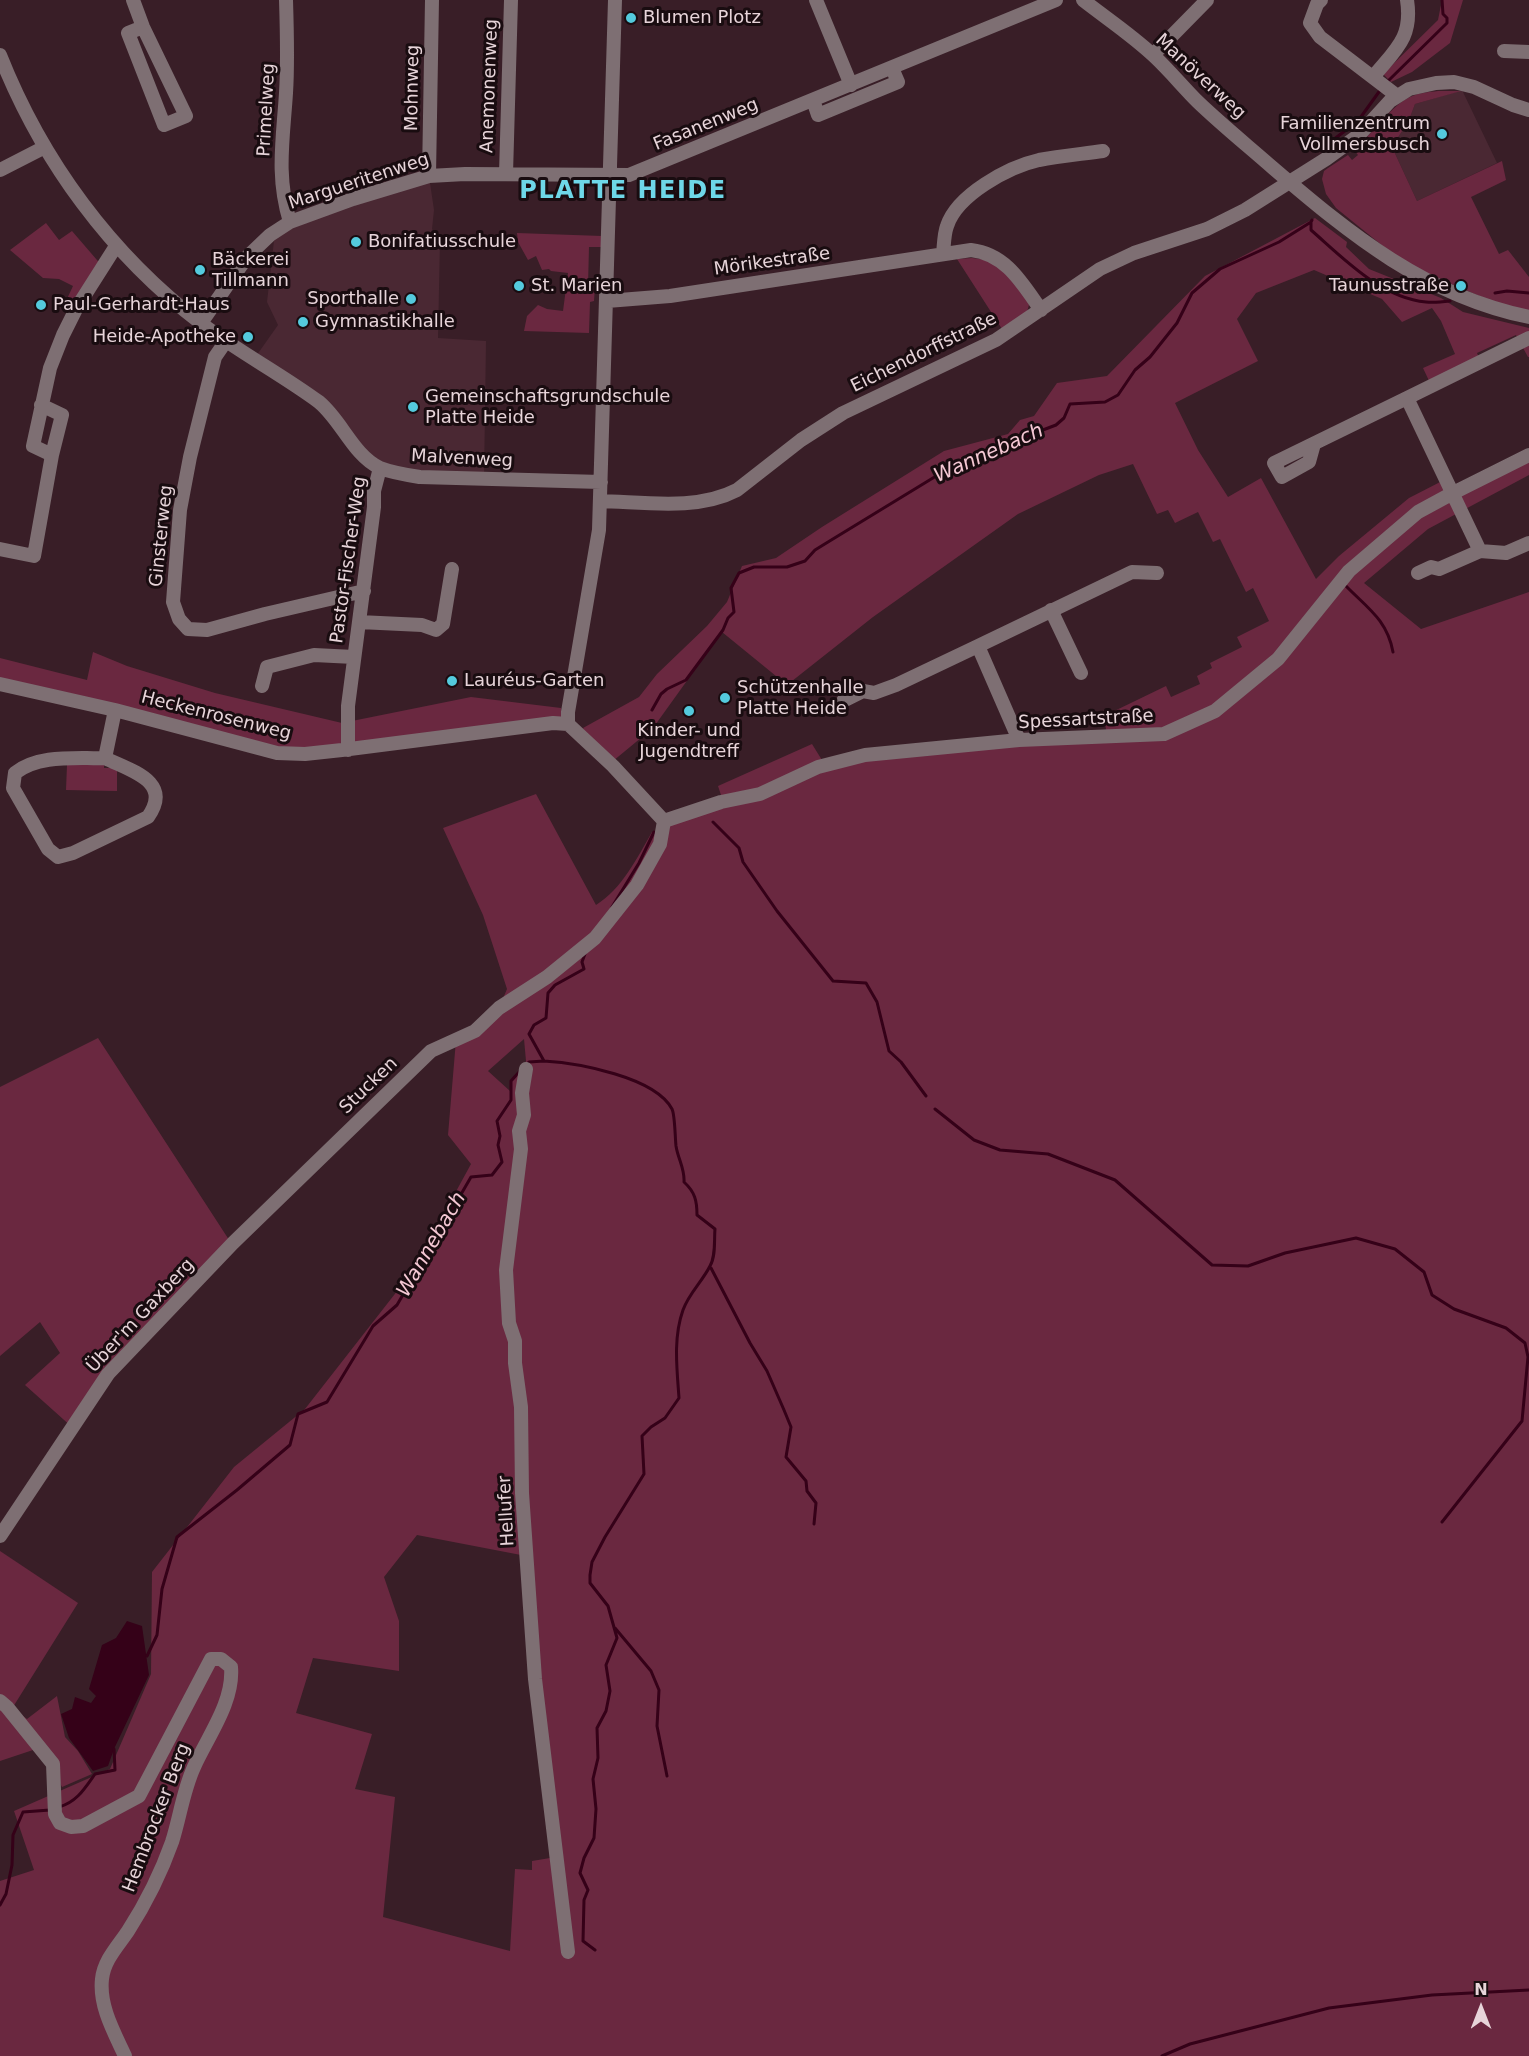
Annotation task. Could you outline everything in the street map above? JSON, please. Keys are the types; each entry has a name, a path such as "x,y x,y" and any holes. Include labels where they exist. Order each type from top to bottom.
{"street":[{"path":"133,0 143,27 186,116 164,124 128,33 143,27"},
{"name":"Primelweg","path":"286,0 288,61 281,175 283,199 290,222"},
{"name":"Mohnweg","path":"429,176 432,0"},
{"name":"Anemonenweg","path":"506,174 511,0"},
{"path":"615,0 600,501 597,542 568,712 568,724 613,766 664,821"},
{"path":"816,0 851,85"},
{"name":"Fasanenweg","path":"610,175 634,173 1056,0"},
{"name":"Manöverweg","path":"1083,0 1153,55 1199,103 1290,182 1373,249 1419,277 1485,306 1529,317"},
{"path":"1153,55 1208,0"},
{"path":"1321,0 1310,23 1320,37 1384,86 1419,86 1454,82 1474,87 1529,110"},
{"name":"Eichendorffstraße","path":"600,501 688,503 726,496 744,485 801,440 843,413 977,351 1094,273 1118,260 1207,230 1290,182 1359,135 1384,86 1404,39 1409,23 1407,0"},
{"path":"1504,51 1529,52"},
{"name":"Malvenweg","path":"0,55 25,111 45,147 73,191 116,246 149,281 201,324 273,370 320,404 366,459 380,468 420,477 601,482"},
{"path":"813,100 819,114 898,82 892,68"},
{"path":"0,170 45,147"},
{"path":"943,254 947,226 957,207 976,190 1008,171 1037,160 1103,151"},
{"name":"Margueritenweg","path":"201,324 247,256 270,235 290,222 353,199 429,176 610,175"},
{"path":"52,456 33,446 50,368 76,309 116,246"},
{"name":"Mörikestraße","path":"607,301 681,294 971,250 993,256 1012,270 1041,310"},
{"path":"1314,444 1529,338"},
{"name":"Ginsterweg","path":"226,341 214,357 180,510 173,602 179,619 188,629 207,630 363,591"},
{"path":"1407,398 1480,550"},
{"path":"0,549 34,556 52,456 62,415 41,405"},
{"name":"Spessartstraße","path":"664,821 721,802 760,794 818,767 865,755 1020,740 1164,734 1215,711 1278,659 1349,571 1418,512 1529,455"},
{"name":"Pastor-Fischer-Weg","path":"348,750 348,706 374,507 374,492 380,468"},
{"path":"1418,573 1431,567 1439,569 1480,550 1506,554 1529,543"},
{"path":"359,622 422,626 436,630 443,624 453,569"},
{"path":"843,701 863,691 874,693 896,685 1132,572 1157,573"},
{"path":"1051,610 1081,672"},
{"path":"978,646 1020,740"},
{"name":"Pastor-Fischer-Weg","path":"262,686 267,667 314,655 354,657"},
{"name":"Heckenrosenweg","path":"0,684 277,753 305,754 348,750 553,723 568,724"},
{"path":"105,758 115,711"},
{"path":"105,758 149,780 156,793 155,806 147,817 73,853 58,857 48,849 12,788 15,773 24,766 43,761 105,758"},
{"name":"Stucken","path":"233,1244 431,1051 475,1031 500,1008 547,977 595,938 637,885 660,844 664,821"},
{"name":"Hellufer","path":"526,1069 522,1093 524,1115 519,1131 521,1149 506,1270 509,1323 515,1341 515,1364 521,1407 522,1493 536,1679 568,1952"},
{"name":"Über'm Gaxberg","path":"0,1536 108,1374 233,1244"},
{"name":"Hembrocker Berg","path":"0,1701 53,1764 55,1808 60,1823 71,1827 83,1826 139,1796 211,1659 221,1659 231,1667 232,1681 215,1726 193,1770 172,1842 149,1895 107,1962 102,1978 106,2013 125,2056"}],"shaded area":[{"path":"1442,0 1463,0 1450,43 1412,72 1391,82 1383,74 1438,20"},
{"name":"Familienzentrum Vollmersbusch","path":"1462,90 1497,163 1417,201 1392,147 1409,120 1415,104"},
{"path":"1438,91 1461,91 1415,104 1409,120 1392,147 1417,201 1502,161 1506,180 1471,197 1499,254 1508,250 1529,277 1529,311 1491,301 1405,264 1336,208 1326,194 1322,179 1324,171 1348,155 1352,160 1358,155 1354,150 1403,101 1416,95"},
{"path":"429,176 434,210 432,229 440,240 438,338 486,341 484,479 380,468 337,422 254,359 278,325 267,302 275,232"},
{"path":"1315,218 1347,242 1346,247 1369,269 1441,298 1463,312 1529,328 1529,357 1516,335 1477,353 1480,360 1431,385 1423,368 1455,354 1441,321 1432,308 1402,322 1382,299 1314,270 1256,293 1237,319 1258,361 1175,403 1198,450 1228,497 1261,478 1316,579 1339,556 1409,498 1446,479 1452,492 1529,455 1529,475 1428,529 1364,583 1421,629 1529,592 1529,2056 0,2056 0,1881 34,1870 14,1811 110,1769 151,1674 152,1572 234,1467 305,1409 412,1272 471,1164 448,1135 456,1040 499,1008 507,989 483,915 443,828 536,794 596,905 621,882 652,832 657,835 664,821 724,804 718,786 812,744 825,765 1107,736 1104,716 1166,686 1171,697 1200,684 1197,676 1212,668 1210,663 1242,647 1237,637 1269,621 1253,588 1246,592 1220,539 1213,542 1198,512 1175,523 1168,510 1157,514 1133,464 1099,475 1018,514 873,617 787,685 722,632 653,728 613,761 587,737 583,728 639,697 657,674 707,626 727,602 742,566 776,558 944,451 1008,434 1020,420 1034,416 1057,383 1107,376 1205,276","holes":["524,1039 526,1061 511,1081 510,1091 488,1071","417,1535 521,1555 550,1858 532,1861 532,1870 515,1869 510,1951 383,1917 395,1797 355,1789 372,1734 296,1713 313,1658 399,1671 399,1621 384,1577"]},
{"path":"46,223 59,240 72,231 103,267 76,309 66,301 73,286 59,279 43,278 10,250"},
{"path":"517,233 602,236 602,247 589,247 588,286 595,286 594,301 590,302 589,333 524,331 527,316 538,305 563,311 568,273 542,270 536,256 528,260 518,242"},
{"path":"957,259 987,260 1003,266 1027,297 1029,305 1027,312 1002,329"},
{"path":"93,652 127,666 215,693 342,723 471,697 561,708 561,718 316,749 277,748 0,680 0,658 87,680"},
{"path":"67,765 104,765 104,768 117,768 117,791 66,790"},
{"path":"98,1038 233,1246 109,1375 73,1428 25,1385 60,1353 40,1322 0,1356 0,1087"},
{"path":"0,1551 78,1603 13,1707 0,1696"},
{"path":"127,1621 142,1626 149,1675 108,1766 93,1771 69,1738 61,1714 72,1709 75,1697 91,1703 96,1696 89,1689 102,1645 116,1638"},
{"path":"57,1696 65,1737 78,1751 92,1774 62,1787 42,1747 0,1761 0,1700 27,1719"}],"waterway":[{"name":"Wannebach","path":"1387,82 1447,23 1447,18 1443,14 1442,0"},
{"name":"Wannebach","path":"1325,148 1358,121 1381,89"},
{"name":"Wannebach","path":"652,710 661,694 686,680 723,630 728,618 734,612 731,588 739,573 754,567 787,567 805,561 815,550 946,470 963,466 1014,441 1056,425 1064,418 1070,404 1105,402 1118,395 1135,370 1150,357 1177,323 1192,293 1220,269 1279,242 1312,220"},
{"path":"1311,223 1311,230 1378,285 1409,299 1429,302 1450,301"},
{"path":"1495,293 1507,291 1529,293"},
{"path":"1345,585 1381,622 1393,652"},
{"path":"713,822 739,848 743,862 777,911 833,981 866,983 877,1002 889,1051 901,1062 926,1096"},
{"name":"Wannebach","path":"612,907 639,863 654,832"},
{"name":"Wannebach","path":"527,1064 544,1061 529,1034 534,1025 546,1018 548,993 555,985 584,969 582,962 586,951"},
{"path":"544,1061 576,1065 614,1074 650,1088 663,1098 673,1112 676,1146 684,1182 695,1197 697,1215 715,1229 712,1262 689,1298 680,1321 676,1354 679,1398 665,1418 642,1436 644,1474 592,1562 590,1583 608,1606 617,1638 606,1665 610,1691 606,1711 597,1728 598,1758 593,1779 596,1809 594,1838 584,1858 580,1873 588,1890 584,1900 583,1941 595,1950"},
{"name":"Wannebach","path":"147,1656 157,1635 162,1589 177,1537 290,1445 298,1414 327,1402 373,1326 397,1305 471,1177 492,1175 502,1162 498,1145 500,1136 497,1121 511,1100 511,1081 520,1071"},
{"path":"935,1109 974,1140 1000,1150 1048,1154 1115,1180 1212,1265 1248,1266 1285,1253 1356,1238 1395,1249 1424,1272 1432,1295 1454,1309 1506,1328 1525,1343 1528,1357 1522,1421 1442,1522"},
{"path":"711,1268 767,1371 791,1427 786,1457 806,1481 807,1491 816,1503 814,1524"},
{"path":"615,1628 651,1671 659,1690 657,1726 667,1776"},
{"name":"Wannebach","path":"59,1807 76,1798 95,1774 115,1770 114,1749"},
{"name":"Wannebach","path":"0,1905 6,1894 12,1865 13,1835 23,1812 50,1810"},
{"path":"1162,2056 1190,2044 1329,2008 1432,1995 1529,1990"}],"place":[{"name":"Blumen Plotz","path":"631,18"},
{"name":"Familienzentrum Vollmersbusch","path":"1442,134"},
{"name":"Bonifatiusschule","path":"356,242"},
{"name":"Bäckerei Tillmann","path":"200,270"},
{"name":"St. Marien","path":"519,286"},
{"name":"Taunusstraße","path":"1461,286"},
{"name":"Sporthalle","path":"411,299"},
{"name":"Paul-Gerhardt-Haus","path":"41,305"},
{"name":"Gymnastikhalle","path":"303,322"},
{"name":"Heide-Apotheke","path":"248,337"},
{"name":"Gemeinschaftsgrundschule Platte Heide","path":"413,407"},
{"name":"Lauréus-Garten","path":"452,681"},
{"name":"Schützenhalle Platte Heide","path":"725,698"},
{"name":"Kinder- und Jugendtreff","path":"689,711"}],"district":[{"name":"PLATTE HEIDE","path":"623,192"}]}
